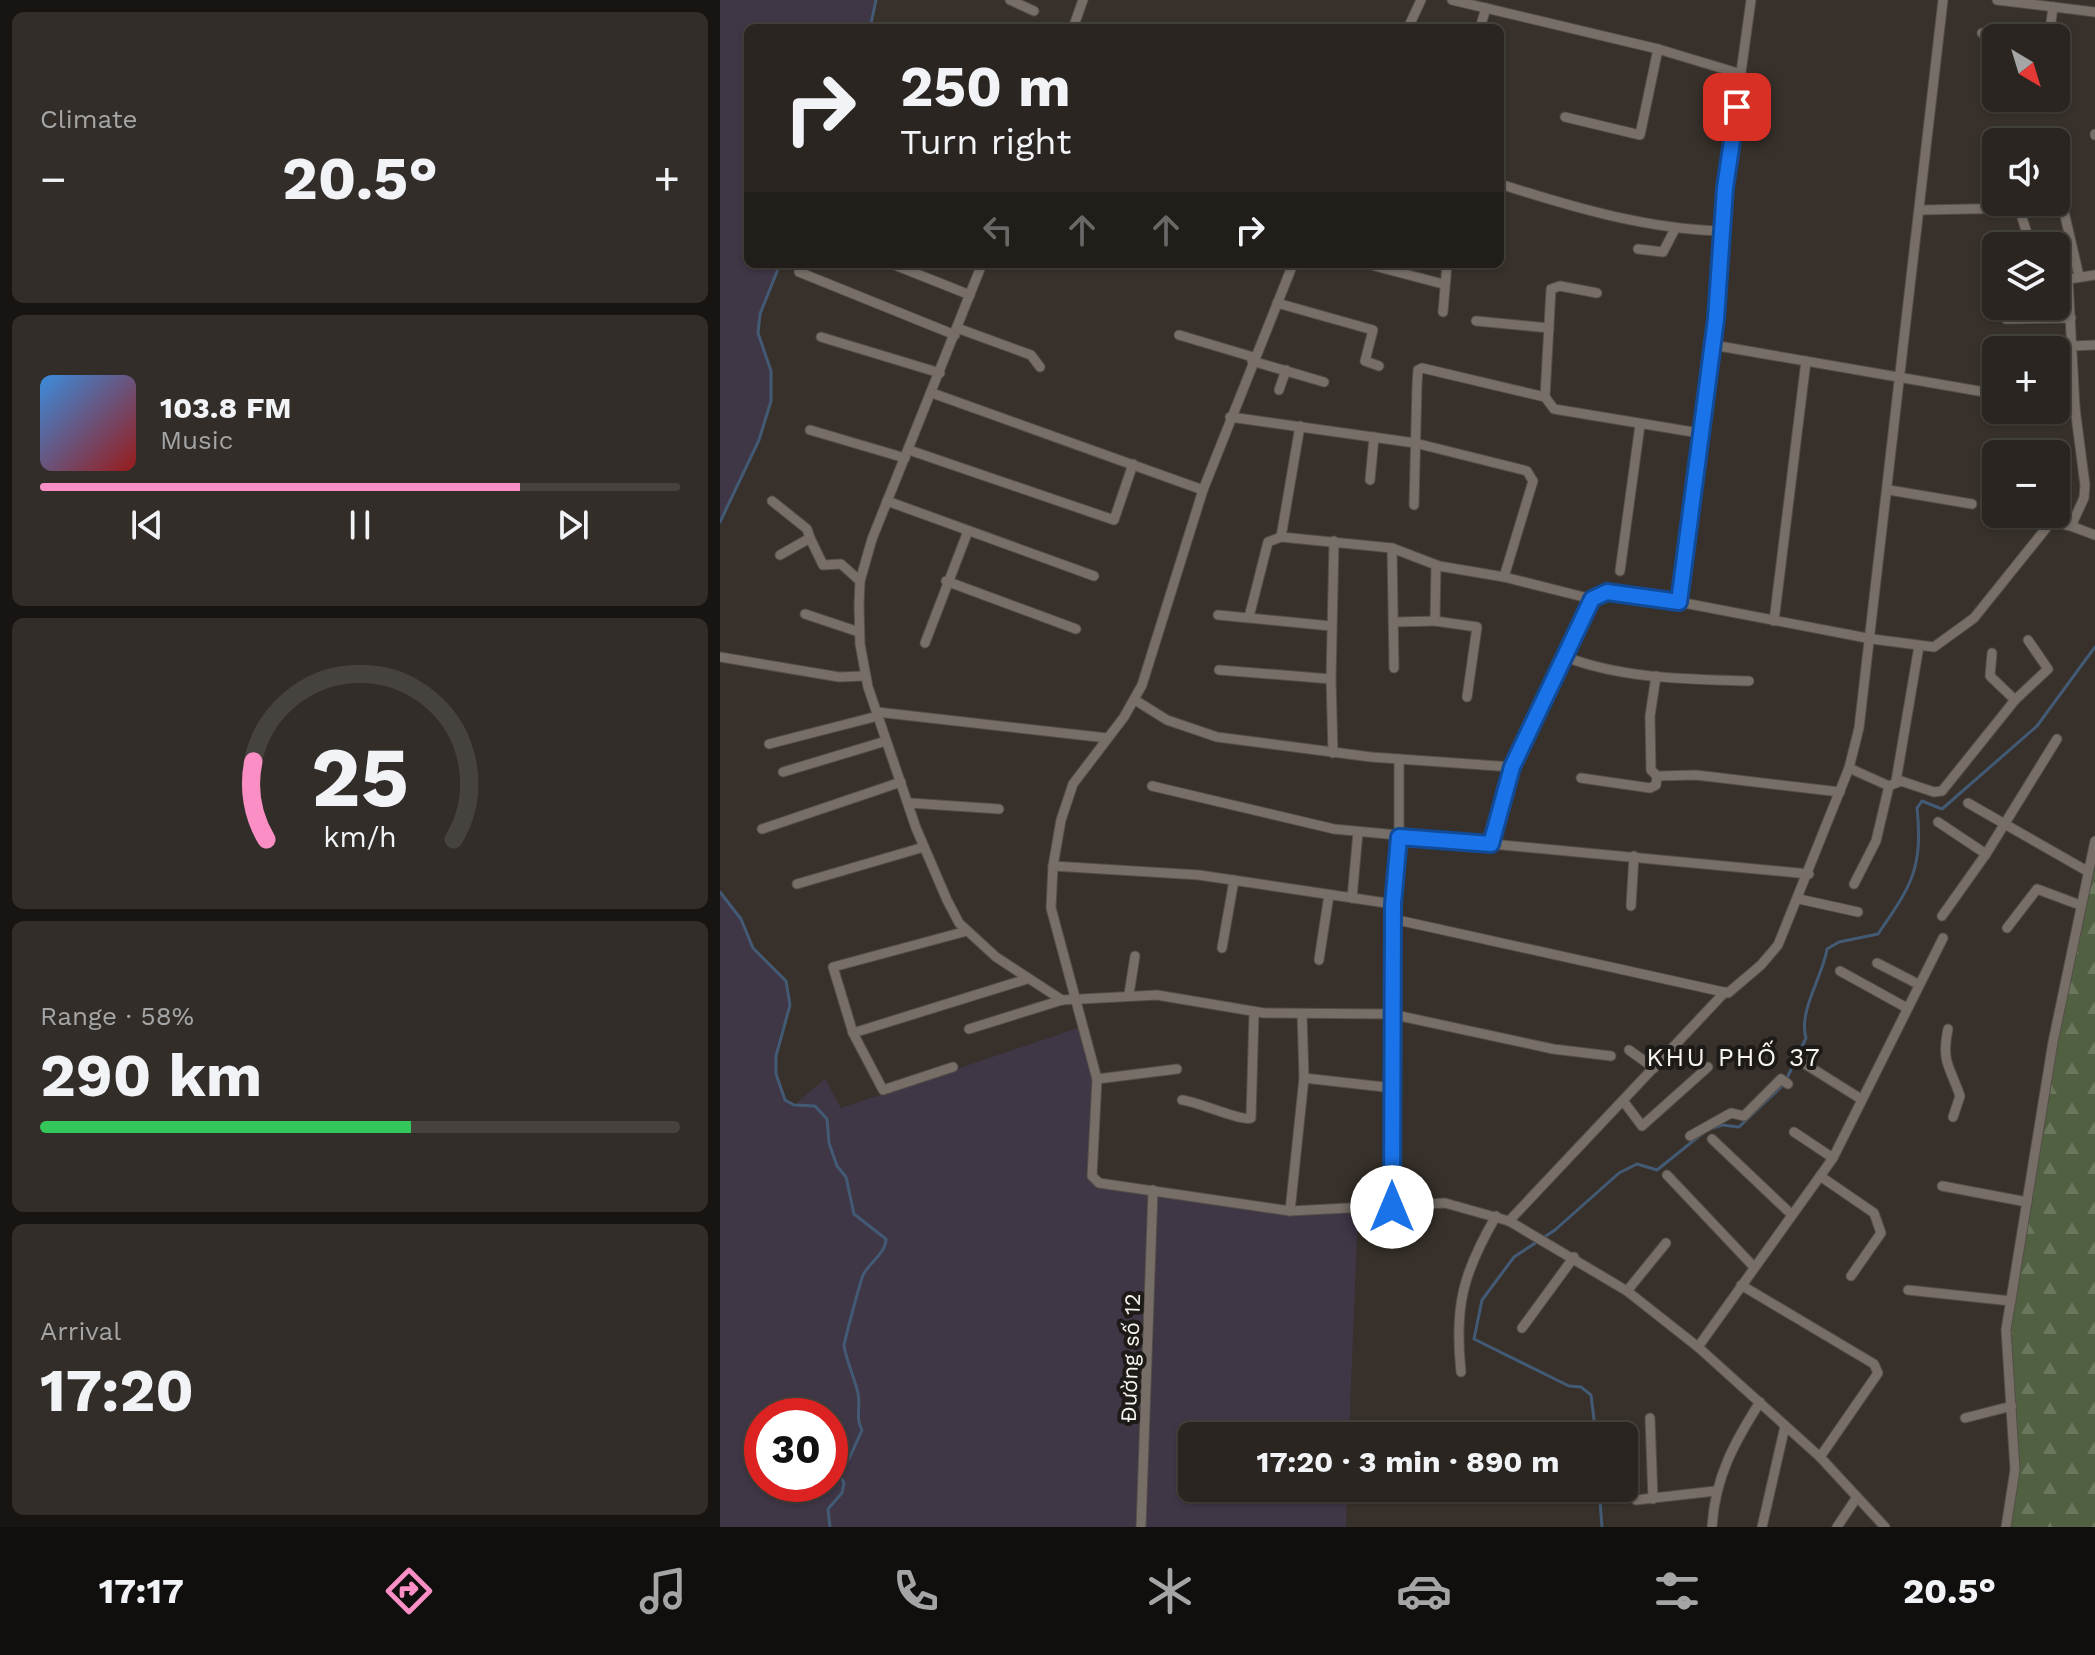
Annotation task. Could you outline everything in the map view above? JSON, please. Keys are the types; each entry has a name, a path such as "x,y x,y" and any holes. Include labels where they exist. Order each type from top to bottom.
{"street":[{"path":"1010,0 1034,11"},
{"path":"1074,24 1083,0"},
{"path":"1410,24 1421,0"},
{"path":"1452,0 1658,49 1741,74"},
{"path":"1679,602 1713,345 1722,231 1751,0"},
{"path":"1393,919 1725,992 1736,989 1778,945 1849,768 1859,728 1872,639 1943,0"},
{"path":"1997,0 2095,12"},
{"path":"2051,24 2053,7"},
{"path":"1481,24 1486,8"},
{"path":"1565,117 1640,135 1658,49"},
{"path":"1504,185 1632,221 1675,229 1722,231"},
{"path":"1920,210 2019,208 2027,232"},
{"path":"2065,216 2079,276"},
{"path":"1638,249 1663,252 1675,229"},
{"path":"902,268 970,295"},
{"path":"980,268 887,501 860,581 859,632 865,676 886,741 924,847 959,923 1027,979 1062,1000"},
{"path":"1291,268 1203,490 1151,662 1135,700 1073,784 1061,820 1053,866 1051,908 1073,1001 1097,1079 1092,1176 1099,1183 1290,1211 1445,1203 1509,1221 1627,1291 1698,1347 1820,1457 1885,1527"},
{"path":"1382,268 1443,284"},
{"path":"1443,312 1446,268"},
{"path":"799,272 956,331 1031,355 1040,367"},
{"path":"2070,278 2095,275"},
{"path":"1597,293 1553,286 1545,397 1548,406 1640,425 1699,433"},
{"path":"1277,303 1373,330 1365,361 1379,366"},
{"path":"2070,305 2075,408 2085,485 2084,498 2071,526"},
{"path":"1476,321 1549,328"},
{"path":"1179,335 1324,382"},
{"path":"821,337 940,373"},
{"path":"1713,345 1982,391"},
{"path":"2072,346 2095,345"},
{"path":"1774,621 1806,361"},
{"path":"1414,505 1417,385 1422,368 1545,397"},
{"path":"1279,390 1286,370"},
{"path":"932,393 1203,490"},
{"path":"2070,407 2075,408"},
{"path":"1230,417 1415,443 1520,467 1532,475 1504,577"},
{"path":"1620,571 1640,425"},
{"path":"1281,537 1300,426"},
{"path":"810,430 907,454 1114,520 1133,464"},
{"path":"1370,480 1374,437"},
{"path":"1889,490 1972,504"},
{"path":"772,501 807,529 823,565 841,564 860,581"},
{"path":"887,501 1094,576"},
{"path":"1249,617 1268,542 1281,537 1392,548 1436,565 1504,577 1592,599 1607,592 1679,602 1872,639 1934,647 1957,634 1974,618 2051,522 2095,535"},
{"path":"925,643 946,581 968,531"},
{"path":"780,555 810,538"},
{"path":"1333,753 1331,626 1334,541"},
{"path":"1392,548 1394,668"},
{"path":"1435,621 1436,565"},
{"path":"946,581 1076,629"},
{"path":"1491,844 1512,767 1592,599"},
{"path":"805,614 859,632"},
{"path":"1218,615 1331,626"},
{"path":"1395,622 1435,621 1477,627 1467,697"},
{"path":"1849,768 1892,784 1942,791 2015,700 2049,666 2028,640"},
{"path":"1854,884 1876,841 1892,784 1919,646"},
{"path":"1992,653 1990,676 2015,700"},
{"path":"720,657 839,677 865,676"},
{"path":"1566,657 1607,670 1749,681"},
{"path":"1219,670 1331,679"},
{"path":"1656,676 1650,716 1651,770 1657,776 1696,775 1840,792"},
{"path":"1135,700 1193,731 1333,753 1512,767"},
{"path":"769,744 877,714 1107,738"},
{"path":"1942,916 1986,854 2057,739"},
{"path":"783,772 886,741"},
{"path":"1392,1207 1391,1014 1393,904 1399,837 1399,759"},
{"path":"1581,778 1650,788 1656,785 1657,776"},
{"path":"762,829 901,782"},
{"path":"1152,786 1265,814 1358,832 1809,874"},
{"path":"910,803 999,809"},
{"path":"1968,803 2087,871"},
{"path":"1938,822 1986,854"},
{"path":"1352,898 1358,832"},
{"path":"2006,1527 2015,1470 2006,1330 2080,905 2095,841"},
{"path":"797,884 924,847"},
{"path":"1631,906 1634,856"},
{"path":"1053,866 1097,866 1234,880 1393,904"},
{"path":"1222,948 1234,880"},
{"path":"2007,928 2037,889 2080,905"},
{"path":"1319,960 1329,895"},
{"path":"1799,899 1858,912"},
{"path":"953,1067 883,1090 853,1033 833,967 967,931"},
{"path":"1698,1347 1833,1158 1943,938"},
{"path":"1129,994 1135,956"},
{"path":"1877,963 1918,984"},
{"path":"1840,971 1907,1008"},
{"path":"853,1033 1027,979"},
{"path":"1509,1221 1725,992"},
{"path":"969,1029 1062,1000 1129,994 1157,995 1254,1012 1391,1014 1553,1049 1611,1056"},
{"path":"1182,1100 1205,1103 1239,1119 1251,1118 1254,1012"},
{"path":"1290,1211 1304,1078 1302,1014"},
{"path":"1948,1029 1945,1067 1960,1096 1953,1117"},
{"path":"1629,1050 1654,1068"},
{"path":"1805,1064 1861,1099"},
{"path":"1624,1102 1642,1126 1708,1067"},
{"path":"1097,1079 1177,1069"},
{"path":"1304,1078 1393,1088"},
{"path":"1690,1136 1731,1113 1744,1116 1784,1082"},
{"path":"1794,1132 1833,1158"},
{"path":"1712,1139 1791,1214"},
{"path":"1667,1175 1754,1267"},
{"path":"1820,1176 1874,1213 1879,1223 1881,1233 1851,1276"},
{"path":"1942,1186 2027,1202"},
{"name":"Đường số 12","path":"1141,1527 1153,1190"},
{"path":"1461,1372 1457,1335 1464,1282 1469,1264 1496,1216"},
{"path":"1627,1291 1666,1243"},
{"path":"1522,1328 1574,1257"},
{"path":"1741,1285 1874,1364 1878,1373 1820,1457"},
{"path":"1908,1290 2011,1301"},
{"path":"1712,1527 1715,1491 1727,1458 1760,1402"},
{"path":"1965,1418 2012,1406"},
{"path":"1650,1418 1653,1499"},
{"path":"1762,1527 1785,1426"},
{"path":"1638,1500 1715,1491"},
{"path":"1837,1527 1857,1497"}],"shaded area":[{"path":"720,0 876,0 871,24 744,24 744,268 778,268 760,314 758,333 771,371 771,401 759,440 720,522"},
{"path":"720,892 741,919 753,948 786,981 790,1005 780,1033 776,1074 785,1099 794,1105 825,1079 841,1108 1078,1028 1094,1079 1089,1177 1289,1214 1358,1212 1350,1422 1178,1422 1178,1502 1347,1502 1346,1527 720,1527"}],"green space":[{"path":"2095,855 2095,1527 2009,1527 2018,1470 2010,1329 2056,1041"}],"waterway":[{"path":"871,24 876,0"},
{"path":"720,522 759,440 771,401 771,371 758,333 760,314 778,268"},
{"path":"1787,1078 1806,1038 1805,1016 1827,949 1839,942 1878,934 1907,888 1916,861 1917,808 1922,801 1942,809 2037,726 2095,647"},
{"path":"720,892 741,919 753,948 786,981 790,1005 776,1056 776,1074 785,1100 794,1105 815,1106 827,1119 829,1143 837,1166 846,1177 854,1214 886,1239 883,1249 863,1275 844,1346 858,1393 862,1430 849,1459 838,1472 844,1483 842,1493 828,1509 830,1527"},
{"path":"1713,1128 1722,1125 1739,1127 1783,1085"},
{"path":"1594,1422 1591,1395 1581,1387 1569,1386 1474,1339 1482,1300 1514,1257 1555,1230 1619,1173 1637,1164 1657,1170 1703,1133"},
{"path":"1600,1502 1602,1527"}],"district":[{"name":"KHU PHỐ 37","path":"1734,1057"}],"route":[{"path":"1392,1207 1393,904 1399,837 1491,844 1512,767 1592,599 1607,592 1679,602 1690,495 1716,319 1725,188 1737,107"}]}
